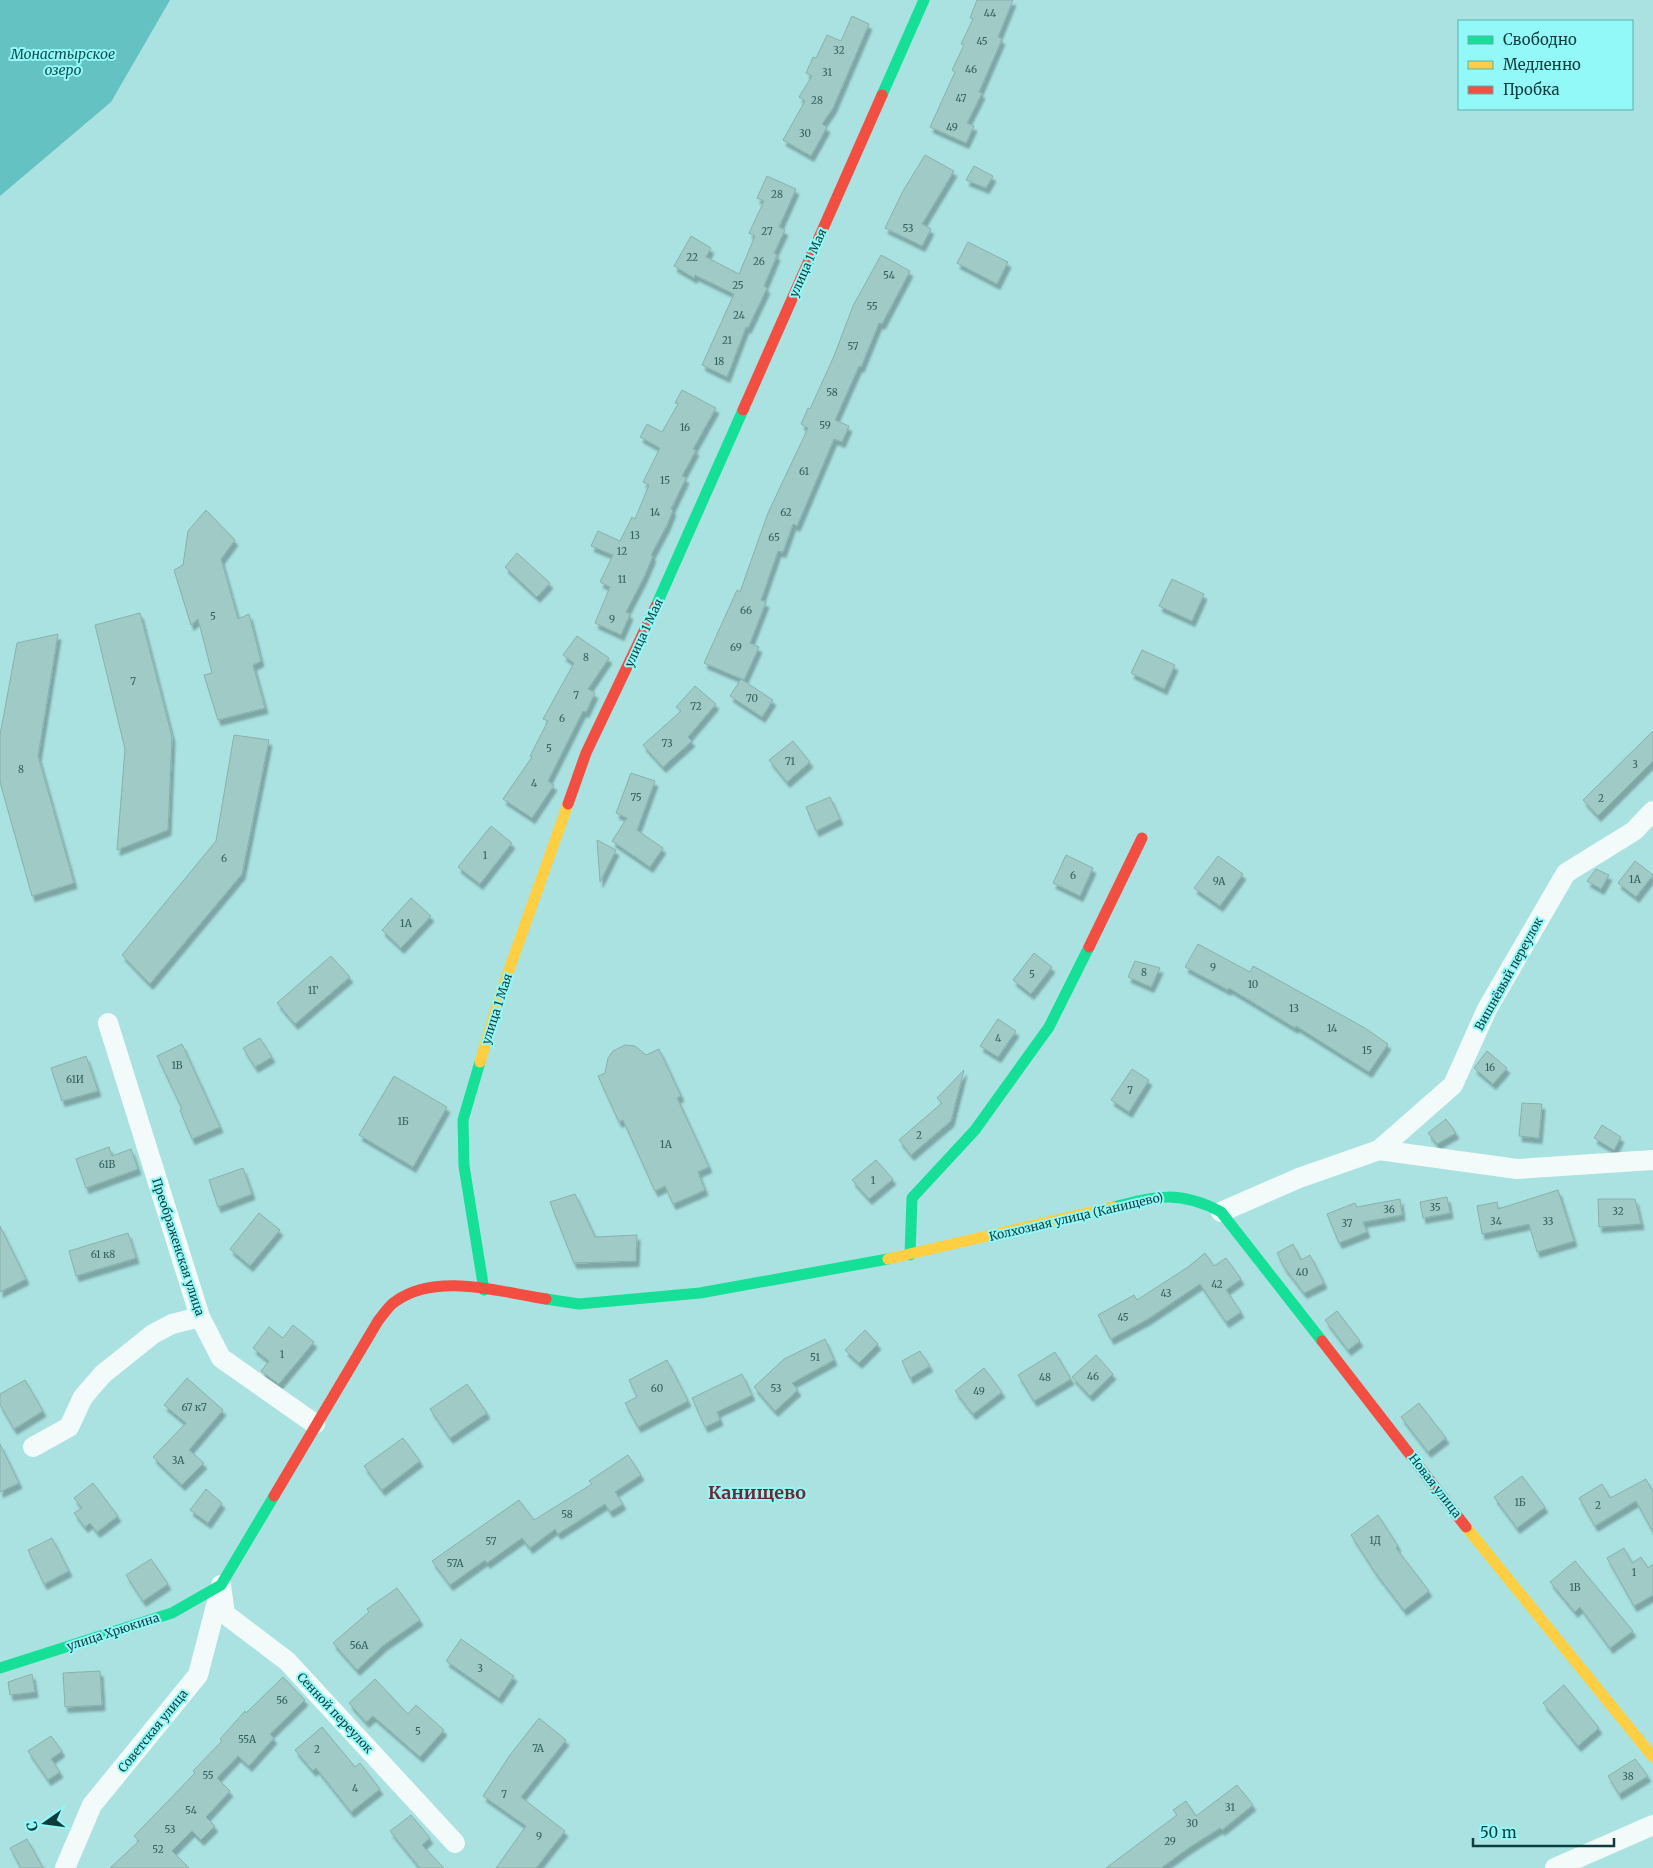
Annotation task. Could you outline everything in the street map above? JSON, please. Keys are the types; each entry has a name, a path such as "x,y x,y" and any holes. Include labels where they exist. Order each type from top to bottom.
{"street":[{"name":"улица 1 Мая","path":"484,1290 464,1166 463,1120 500,995 586,753 641,641 924,0"},
{"name":"Вишнёвый переулок","path":"1379,1150 1453,1085 1487,1009 1566,873 1634,831 1653,811"},
{"path":"910,1255 912,1198 976,1130 1048,1026 1142,838"},
{"name":"Преображенская улица","path":"108,1023 200,1317 221,1358 315,1424"},
{"path":"1221,1212 1299,1178 1379,1150 1517,1169 1653,1160"},
{"name":"Колхозная улица (Канищево)","path":"484,1290 579,1304 700,1293 910,1255 1157,1196 1193,1197 1221,1212"},
{"name":"Новая улица","path":"1221,1212 1504,1574 1653,1757"},
{"path":"221,1585 315,1424 378,1321 395,1302 419,1290 446,1284 484,1290"},
{"path":"33,1447 69,1427 83,1397 103,1374 153,1334 172,1324 200,1317"},
{"name":"улица Хрюкина","path":"0,1668 172,1613 221,1585"},
{"name":"Сенной переулок","path":"221,1585 225,1614 287,1661 456,1843"},
{"name":"Советская улица","path":"65,1868 92,1805 198,1675 221,1585"},
{"path":"1555,1868 1653,1825"}],"water":[{"name":"Монастырское озеро","path":"0,0 170,0 111,102 0,196"}],"building":[{"path":"977,0 1013,0 998,37 1002,39 979,92 982,93 967,123 974,126 966,143 930,127 955,72 952,70 964,45 961,44 973,19 970,18"},
{"path":"852,16 869,24 833,108 822,124 827,127 811,156 783,140 805,101 799,97 812,76 806,73 813,57 816,58 827,35 841,41"},
{"path":"925,155 954,171 922,224 931,229 922,246 885,228 903,191"},
{"path":"974,166 993,176 986,188 966,180"},
{"path":"767,176 796,189 779,227 785,230 774,253 777,255 764,286 767,288 748,328 746,327 727,377 702,365 734,294 695,275 694,278 674,266 691,236 711,248 706,257 739,274 755,236 749,233 764,201 757,198"},
{"path":"968,242 1008,262 997,284 957,263"},
{"path":"881,255 910,271 882,324 879,323 861,367 859,366 835,420 849,426 842,442 834,439 797,526 793,524 783,552 778,551 761,600 766,602 750,643 759,647 744,680 704,663 737,590 740,592 768,513 808,428 801,424 808,408 810,409 834,356 853,306"},
{"path":"682,390 716,408 693,449 696,450 682,476 686,478 671,509 673,510 667,525 651,555 653,556 644,577 626,612 630,614 621,635 595,623 610,587 600,582 613,555 591,546 598,531 620,541 632,517 635,519 649,485 643,482 660,448 640,437 647,424 662,432 678,404 675,403"},
{"path":"206,510 235,540 221,559 238,619 249,614 261,661 253,665 265,708 218,720 204,675 212,673 198,619 191,625 174,570 183,565 188,531"},
{"path":"517,553 550,583 537,597 505,567"},
{"path":"1172,579 1204,594 1192,621 1159,606"},
{"path":"140,613 172,737 168,830 117,850 125,749 95,625"},
{"path":"58,634 38,756 74,883 32,896 0,782 0,735 17,643"},
{"path":"577,636 609,658 588,689 595,693 586,712 583,711 548,781 554,785 532,818 503,799 532,757 530,756 548,721 543,719 574,663 563,655"},
{"path":"1142,650 1175,665 1164,689 1131,673"},
{"path":"741,679 773,700 762,717 730,696"},
{"path":"695,686 716,704 688,737 692,741 663,767 643,745 681,711 676,707"},
{"path":"1653,731 1653,761 1598,816 1583,800"},
{"path":"234,735 269,740 242,874 150,984 122,955 216,841"},
{"path":"793,741 810,762 787,782 769,760"},
{"path":"631,773 655,781 637,830 663,848 650,867 612,841 627,818 616,813"},
{"path":"830,797 840,819 816,831 806,807"},
{"path":"491,826 512,843 480,884 458,867"},
{"path":"597,840 616,850 600,882"},
{"path":"1066,855 1093,868 1080,896 1053,883"},
{"path":"1218,856 1243,874 1220,906 1194,888"},
{"path":"1635,861 1653,875 1636,897 1618,883"},
{"path":"1596,869 1609,875 1601,889 1587,881"},
{"path":"411,898 431,916 401,948 382,930"},
{"path":"1198,944 1250,972 1253,966 1365,1028 1388,1044 1369,1072 1296,1026 1295,1028 1229,988 1228,990 1185,967"},
{"path":"1034,953 1052,967 1031,994 1013,980"},
{"path":"331,956 350,977 295,1024 277,1003"},
{"path":"1135,961 1160,968 1151,987 1128,977"},
{"path":"998,1019 1016,1031 998,1057 980,1046"},
{"path":"260,1038 272,1057 255,1067 243,1048"},
{"path":"182,1044 220,1127 192,1139 180,1110 182,1109 157,1056"},
{"path":"625,1045 635,1046 646,1055 659,1049 681,1096 677,1098 709,1167 698,1172 705,1190 673,1204 665,1186 655,1191 623,1120 619,1122 598,1076 605,1073 608,1058 613,1051"},
{"path":"1487,1051 1507,1068 1493,1084 1474,1068"},
{"path":"86,1056 98,1091 62,1101 51,1068"},
{"path":"1132,1069 1149,1080 1129,1112 1111,1100"},
{"path":"964,1070 951,1121 911,1155 899,1140 942,1103 937,1098"},
{"path":"394,1076 447,1107 413,1167 359,1135"},
{"path":"1522,1103 1542,1104 1539,1138 1519,1136"},
{"path":"1446,1119 1456,1133 1437,1144 1428,1133"},
{"path":"1602,1125 1621,1137 1614,1150 1594,1138"},
{"path":"109,1147 112,1156 131,1149 138,1169 86,1188 76,1159"},
{"path":"876,1160 893,1179 869,1199 852,1180"},
{"path":"243,1168 252,1194 218,1207 209,1180"},
{"path":"1558,1190 1574,1241 1537,1252 1529,1224 1482,1234 1477,1206 1497,1202 1498,1209"},
{"path":"575,1194 595,1237 637,1235 636,1261 574,1263 550,1202"},
{"path":"1447,1197 1450,1213 1423,1218 1420,1202"},
{"path":"1400,1199 1402,1215 1363,1222 1367,1232 1339,1243 1327,1214 1355,1203 1357,1207"},
{"path":"1598,1199 1635,1199 1641,1224 1599,1227"},
{"path":"259,1213 280,1230 250,1266 230,1249"},
{"path":"0,1226 26,1279 0,1292"},
{"path":"128,1233 136,1258 76,1276 69,1251"},
{"path":"1293,1244 1301,1260 1310,1255 1324,1283 1304,1293 1284,1267 1277,1253"},
{"path":"1205,1253 1214,1266 1226,1258 1241,1279 1226,1290 1241,1312 1226,1322 1200,1284 1148,1319 1111,1339 1098,1315 1134,1295 1137,1300 1188,1267"},
{"path":"1337,1311 1360,1341 1348,1350 1325,1320"},
{"path":"293,1325 314,1342 279,1384 261,1371 269,1361 253,1348 269,1327 283,1338"},
{"path":"865,1330 878,1344 859,1363 845,1350"},
{"path":"825,1339 834,1360 792,1383 798,1390 775,1411 754,1387 784,1359"},
{"path":"920,1351 930,1366 910,1378 902,1361"},
{"path":"1055,1352 1071,1379 1034,1401 1018,1375"},
{"path":"1096,1355 1113,1374 1090,1396 1072,1377"},
{"path":"667,1360 688,1401 638,1427 625,1403 637,1397 629,1380"},
{"path":"984,1368 1002,1392 973,1414 955,1391"},
{"path":"742,1374 752,1395 717,1412 720,1420 705,1427 692,1398"},
{"path":"187,1378 223,1410 189,1450 204,1463 182,1485 153,1457 186,1423 164,1405"},
{"path":"25,1380 43,1411 14,1429 0,1405 0,1394"},
{"path":"467,1384 487,1413 450,1438 430,1409"},
{"path":"1419,1403 1446,1438 1428,1452 1401,1417"},
{"path":"403,1438 420,1461 382,1490 364,1466"},
{"path":"0,1444 19,1483 0,1492"},
{"path":"628,1455 641,1475 615,1492 623,1504 610,1512 605,1504 558,1534 555,1529 530,1548 522,1538 487,1563 485,1560 450,1585 432,1561 519,1500 534,1520 592,1484 589,1481"},
{"path":"1522,1476 1545,1507 1517,1528 1494,1497"},
{"path":"1646,1479 1653,1492 1653,1532 1636,1501 1595,1526 1579,1498 1602,1484 1610,1498"},
{"path":"93,1483 118,1516 97,1532 90,1523 85,1527 74,1513 82,1508 74,1498"},
{"path":"206,1489 222,1503 208,1523 190,1510"},
{"path":"1378,1515 1398,1546 1396,1548 1429,1591 1404,1610 1375,1572 1351,1535"},
{"path":"52,1538 69,1571 44,1584 28,1550"},
{"path":"1624,1548 1632,1563 1641,1557 1648,1568 1653,1564 1653,1595 1634,1606 1607,1558"},
{"path":"151,1559 168,1584 143,1601 126,1575"},
{"path":"1575,1561 1633,1631 1610,1648 1580,1607 1575,1612 1550,1582"},
{"path":"397,1588 420,1620 384,1645 357,1670 333,1643 369,1612 367,1609"},
{"path":"461,1639 514,1676 499,1698 446,1661"},
{"path":"100,1671 102,1705 65,1707 63,1673"},
{"path":"32,1674 35,1692 10,1695 8,1682"},
{"path":"283,1677 305,1700 270,1734 274,1738 249,1766 238,1756 217,1778 230,1791 206,1817 215,1826 201,1840 192,1831 172,1851 189,1868 110,1868 139,1841 134,1836 195,1773 193,1771 222,1741 220,1739 245,1711 246,1713"},
{"path":"375,1679 408,1714 416,1705 444,1730 420,1757 373,1716 366,1722 349,1703"},
{"path":"1564,1685 1599,1728 1578,1746 1543,1703"},
{"path":"539,1718 566,1740 521,1797 565,1831 536,1868 496,1868 526,1826 483,1796 510,1755"},
{"path":"322,1727 355,1767 360,1763 380,1789 351,1812 316,1768 313,1771 295,1750"},
{"path":"51,1736 62,1751 51,1759 60,1772 48,1780 28,1751"},
{"path":"1635,1759 1648,1776 1619,1794 1608,1776"},
{"path":"1237,1785 1253,1805 1222,1830 1220,1828 1161,1868 1106,1868 1177,1815 1173,1810 1186,1801 1196,1816"},
{"path":"411,1815 430,1838 422,1845 444,1868 420,1868 390,1831"},
{"path":"27,1839 43,1868 21,1868 10,1848"}],"traffic: fast":[{"path":"882,95 924,0"},
{"path":"656,606 743,410"},
{"path":"910,1255 912,1198 975,1130 1049,1027 1089,947"},
{"path":"480,1062 463,1120 464,1166 484,1290"},
{"path":"1113,1207 1142,1200 1168,1197 1193,1200 1221,1212 1322,1341"},
{"path":"546,1299 579,1304 700,1293 888,1259"},
{"path":"0,1668 172,1613 221,1585 274,1496"}],"traffic: slow":[{"path":"480,1062 500,995 568,804"},
{"path":"888,1259 1113,1207"},
{"path":"1466,1527 1653,1757"}],"traffic: jam":[{"path":"743,410 882,95"},
{"path":"568,804 586,753 656,606"},
{"path":"1089,947 1142,838"},
{"path":"274,1496 378,1321 393,1303 412,1292 430,1287 449,1286 469,1286 546,1299"},
{"path":"1322,1341 1466,1527"}],"district":[{"name":"Канищево","path":"757,1493"}]}
